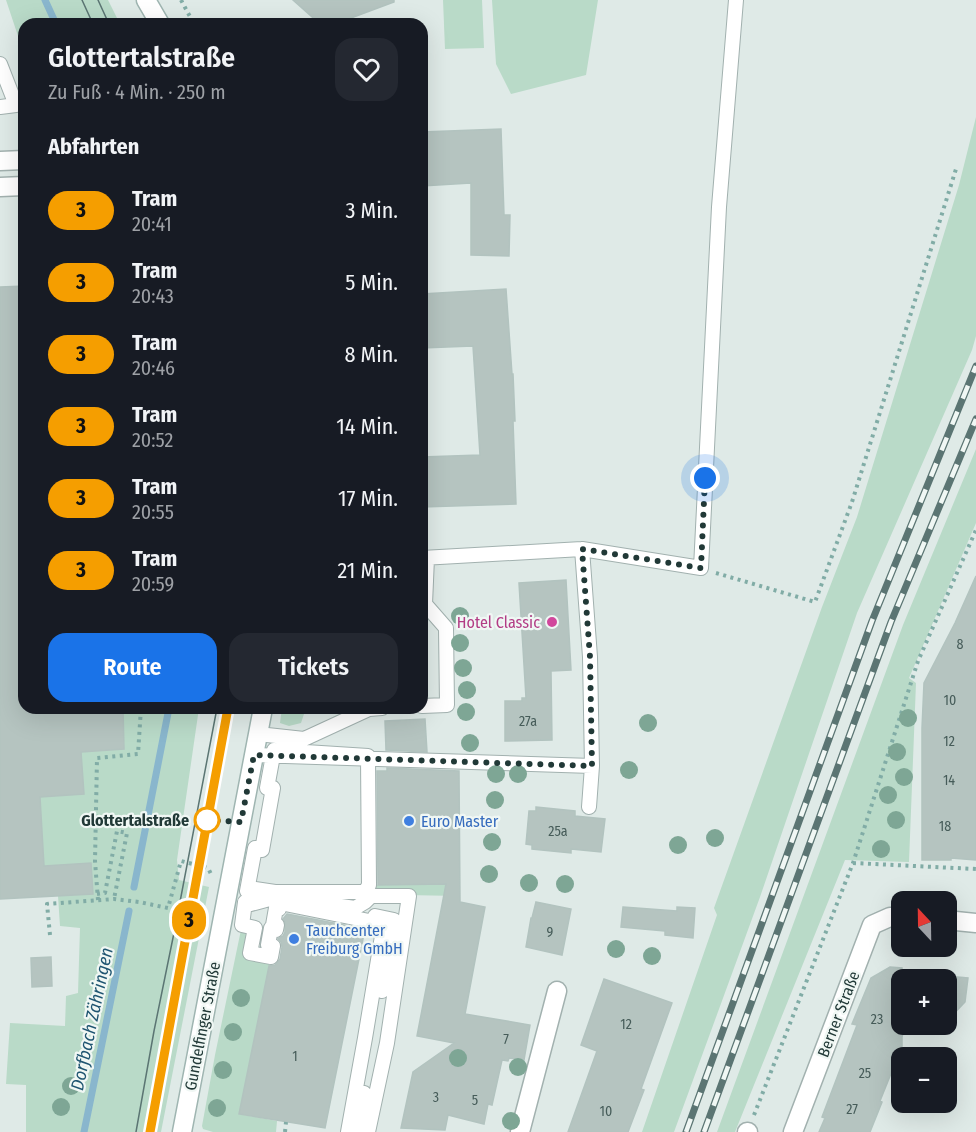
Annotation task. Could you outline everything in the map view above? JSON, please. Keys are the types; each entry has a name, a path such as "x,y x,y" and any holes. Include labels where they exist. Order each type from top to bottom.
{"street":[{"path":"146,0 156,18"},
{"path":"0,161 18,160"},
{"path":"0,187 18,186"},
{"name":"Gundelfinger Straße","path":"182,1132 262,714"},
{"name":"Berner Straße","path":"793,1132 872,924 891,917"},
{"path":"957,921 976,923"},
{"path":"520,1132 557,991"}],"lane":[{"path":"428,558 582,549 701,568 719,207 736,0"},
{"path":"0,64 15,105 0,107"},
{"path":"582,549 590,657 592,766 589,807"},
{"path":"428,607 446,628 447,705 428,706"},
{"path":"258,734 304,739 358,714"},
{"path":"254,755 592,766"},
{"path":"273,756 267,788 273,788 262,850 255,848 247,891 255,889 275,892 365,892 369,885 368,759"},
{"path":"232,867 251,869"},
{"path":"348,1132 384,924 280,903 279,909 276,908 273,924 277,925 276,930 271,928 268,945 273,946 271,957 250,953 255,928 242,925 245,902 246,905 277,897 355,908 371,896 409,896 387,1043 368,1132"},
{"path":"224,907 250,912 280,899 394,920 358,1132"}],"path":[{"path":"181,0 192,18"},
{"path":"701,568 815,602 852,502 956,169"},
{"path":"748,1132 853,863 918,661 976,530"},
{"path":"98,900 95,861 97,758 138,754 141,714"},
{"path":"97,894 105,893 117,831 127,833 114,900"},
{"path":"50,935 47,904 114,900 168,908 181,861"},
{"path":"853,863 976,869"},
{"path":"285,1132 286,1122"}],"green space":[{"path":"6,0 108,0 117,18 18,18 18,36"},
{"path":"443,0 482,0 484,48 445,49"},
{"path":"492,0 598,0 586,75 511,94 496,64"},
{"path":"976,117 976,336 972,350 857,613 760,897 674,1132 642,1132 717,915 714,908 822,607 857,517 959,185"},
{"path":"976,449 976,523 909,678 916,683 909,862 845,860 735,1132 717,1132 903,625"},
{"path":"123,714 198,714 177,860 179,880 209,887 161,1132 26,1132 26,1085 6,1084 10,1023 65,1026 66,996 78,993 80,928 60,926 58,896 91,864 44,866 40,797 81,752 124,749"},
{"path":"281,714 304,714 301,723 289,726 280,723"},
{"path":"460,883 458,896 405,895 365,902 247,905 247,891 275,892 369,885"},
{"path":"242,925 255,928 250,953 271,957 239,1114 277,1121 276,1132 213,1132 203,1129 202,1126"}],"building":[{"path":"293,0 394,0 394,2 351,18 313,18"},
{"path":"501,129 504,215 510,215 509,256 471,255 471,183 428,186 428,132"},
{"path":"18,286 18,714 123,714 124,749 81,752 84,794 40,797 44,866 91,863 93,894 0,899 0,287"},
{"path":"506,289 513,374 516,504 428,507 428,457 480,455 473,346 428,348 428,294"},
{"path":"976,576 976,860 951,858 951,860 922,860 924,683"},
{"path":"566,580 571,670 551,671 552,740 505,741 505,701 522,701 522,698 526,698 519,583"},
{"path":"425,719 427,752 386,750 385,721"},
{"path":"387,768 459,771 460,902 485,907 465,1014 530,1025 524,1060 509,1058 508,1061 502,1060 492,1105 488,1104 484,1124 448,1115 445,1130 401,1128 413,1072 454,1043 417,1036 446,884 378,885 377,771 387,771"},
{"path":"536,807 575,811 575,816 605,819 601,852 571,849 571,853 532,849 532,845 526,844 529,811 536,811"},
{"path":"536,902 571,909 562,955 526,947"},
{"path":"623,907 677,911 677,907 695,908 693,938 665,935 665,931 621,927"},
{"path":"287,914 365,929 325,1128 239,1114 269,966 275,965 280,959 282,947 278,939 285,932 283,919"},
{"path":"51,957 52,986 32,987 31,958"},
{"path":"890,967 902,968 891,969 891,1035 902,1035 902,1046 891,1047 891,1074 870,1132 819,1132 825,1118 822,1117 857,1025 852,1024 871,978"},
{"path":"957,977 968,978 965,1002 957,1010"},
{"path":"604,979 672,1003 628,1132 568,1132 597,1051 581,1045"}],"waterway":[{"name":"Dorfbach Zähringen","path":"45,0 53,18"},
{"name":"Dorfbach Zähringen","path":"134,887 168,714"},
{"name":"Dorfbach Zähringen","path":"84,1132 129,911"}],"tram line":[{"path":"82,0 90,18"},
{"path":"98,0 106,18"},
{"path":"136,1132 216,714"},
{"path":"150,1132 227,714"},
{"name":"3","path":"150,1132 227,714"}],"railway":[{"path":"686,1132 872,621 976,366"},
{"path":"704,1132 891,622 976,419"}],"place":[{"name":"Hotel Classic","path":"552,622"},
{"name":"Glottertalstraße","path":"207,820"},
{"name":"Euro Master","path":"409,821"},
{"name":"Tauchcenter Freiburg GmbH","path":"294,939"}],"route":[{"path":"207,820 241,822 254,755 592,766 590,657 582,549 701,568 705,478"}]}
